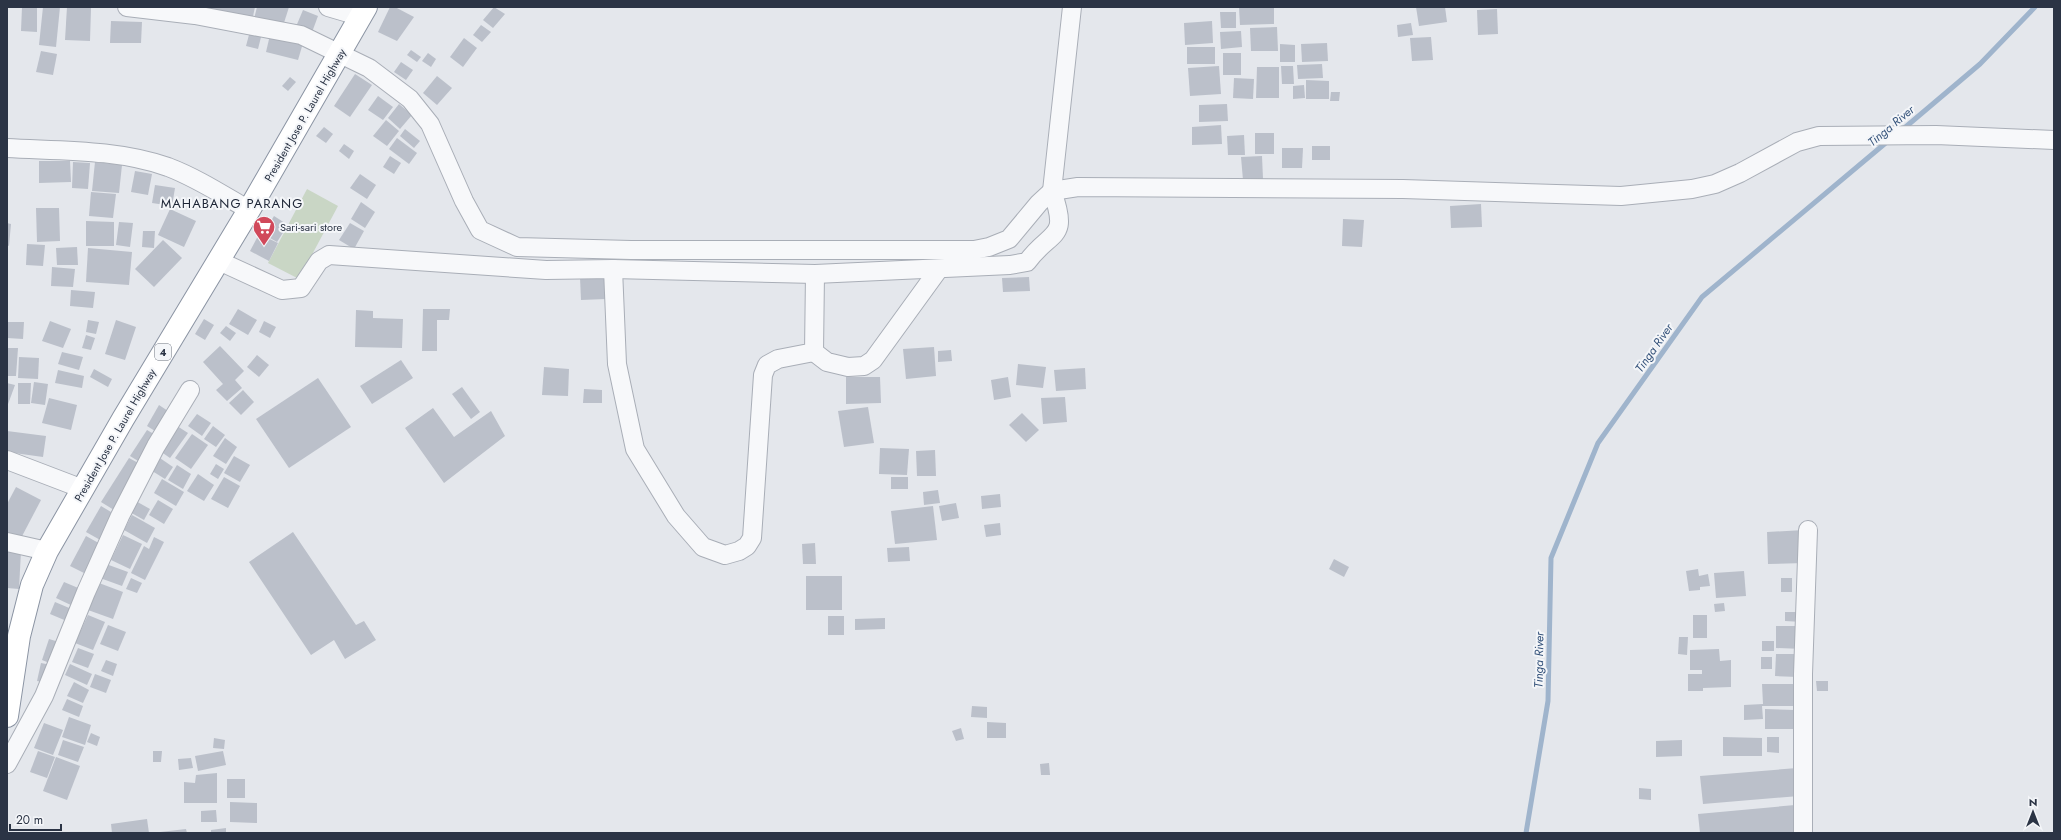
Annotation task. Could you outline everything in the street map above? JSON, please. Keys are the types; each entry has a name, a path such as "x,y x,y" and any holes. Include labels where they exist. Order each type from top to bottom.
{"highway":[{"name":"President Jose P. Laurel Highway","path":"7,716 9,685 32,586 47,552 127,413 219,262 364,12"}],"street":[{"path":"127,7 195,14 301,35 368,68 410,99 430,124 464,201 480,230 517,247 631,250 974,250 989,247 1009,239 1039,203 1052,191 1078,187 1403,189 1621,196 1692,190 1714,184 1740,173 1797,142 1819,136 1838,134 1936,135 2054,140"},
{"path":"328,7 364,12"},
{"path":"219,262 282,290 288,290 301,288 319,261 329,255 546,270 613,269 815,274 1010,265 1027,262 1035,251 1056,235 1060,223 1060,211 1052,191 1072,7"},
{"path":"7,148 88,152 142,159 193,177 249,210"},
{"path":"613,269 617,364 635,449 676,516 703,547 725,555 739,551 747,546 752,538 763,375 767,365 778,359 814,352 827,362 848,367 864,366 873,360 939,268"},
{"path":"814,352 815,274"},
{"path":"7,764 44,696 86,592 120,516 156,446 190,390"},
{"path":"7,460 83,489"},
{"path":"1803,833 1803,674 1808,530"},
{"path":"7,542 47,552"}],"green space":[{"path":"307,189 338,206 299,279 268,263"}],"building":[{"path":"22,7 37,8 37,32 21,31"},
{"path":"43,7 60,7 56,47 39,45"},
{"path":"67,7 91,8 90,41 65,40"},
{"path":"212,7 255,7 252,21 210,14"},
{"path":"257,7 289,7 283,26 254,19"},
{"path":"390,7 395,7 414,17 397,41 378,32"},
{"path":"494,7 505,14 493,28 483,20"},
{"path":"1239,7 1274,7 1274,24 1240,25"},
{"path":"1416,7 1445,7 1447,22 1419,26"},
{"path":"1497,9 1498,34 1478,35 1477,10"},
{"path":"303,10 318,16 311,35 295,29"},
{"path":"1220,12 1236,12 1236,28 1221,28"},
{"path":"111,21 142,22 141,43 110,43"},
{"path":"1212,21 1213,43 1185,45 1184,23"},
{"path":"1411,23 1413,35 1398,37 1397,25"},
{"path":"481,25 491,32 482,42 473,35"},
{"path":"1277,27 1278,51 1251,51 1250,28"},
{"path":"250,31 262,33 258,49 246,46"},
{"path":"1241,31 1242,47 1221,49 1220,32"},
{"path":"270,35 303,43 298,60 266,52"},
{"path":"1431,37 1433,60 1412,61 1410,38"},
{"path":"464,38 477,48 463,67 450,57"},
{"path":"1327,43 1328,61 1302,62 1301,44"},
{"path":"1280,44 1295,45 1295,62 1280,62"},
{"path":"1187,47 1215,47 1215,64 1187,64"},
{"path":"411,50 421,57 417,62 407,55"},
{"path":"41,51 57,54 53,75 36,72"},
{"path":"428,53 436,59 431,67 422,61"},
{"path":"1223,53 1241,53 1241,75 1223,75"},
{"path":"401,62 413,70 406,80 394,72"},
{"path":"1322,64 1323,78 1298,79 1297,65"},
{"path":"1219,66 1221,94 1190,96 1188,68"},
{"path":"1281,66 1293,66 1294,84 1282,84"},
{"path":"1257,67 1279,67 1279,98 1256,98"},
{"path":"355,74 372,85 350,117 334,106"},
{"path":"437,76 452,88 437,105 423,93"},
{"path":"290,77 296,82 288,91 282,86"},
{"path":"1234,78 1254,79 1253,99 1233,98"},
{"path":"1306,80 1329,81 1329,99 1306,99"},
{"path":"1304,85 1305,98 1293,99 1293,86"},
{"path":"1331,92 1340,92 1339,101 1330,101"},
{"path":"378,96 393,107 383,120 368,110"},
{"path":"399,104 412,115 400,129 388,118"},
{"path":"1227,104 1228,121 1199,122 1199,105"},
{"path":"386,120 399,131 387,146 373,136"},
{"path":"1221,125 1222,144 1192,145 1192,127"},
{"path":"324,127 333,134 326,143 316,136"},
{"path":"405,129 420,141 414,148 400,136"},
{"path":"1255,133 1274,133 1274,154 1255,154"},
{"path":"1244,135 1245,155 1228,155 1227,136"},
{"path":"397,138 417,153 409,164 389,149"},
{"path":"344,144 354,151 349,159 339,151"},
{"path":"1312,146 1330,146 1330,160 1312,160"},
{"path":"1282,148 1303,148 1302,168 1282,168"},
{"path":"390,156 401,163 394,174 383,167"},
{"path":"1262,156 1263,179 1243,180 1241,157"},
{"path":"39,161 70,161 71,182 39,183"},
{"path":"73,162 90,163 88,189 72,188"},
{"path":"95,162 122,165 119,193 92,191"},
{"path":"135,171 152,174 148,195 131,192"},
{"path":"360,174 376,185 367,199 350,188"},
{"path":"155,185 175,188 172,206 152,203"},
{"path":"91,192 116,194 113,218 89,216"},
{"path":"361,202 375,212 365,228 351,219"},
{"path":"1481,204 1482,227 1451,228 1450,206"},
{"path":"36,208 59,208 60,241 37,242"},
{"path":"170,209 196,221 184,247 158,235"},
{"path":"274,216 288,225 277,242 263,234"},
{"path":"1343,219 1364,220 1362,247 1342,246"},
{"path":"86,221 114,222 114,246 86,246"},
{"path":"119,222 133,223 130,247 116,245"},
{"path":"7,223 11,224 9,246 7,245"},
{"path":"350,223 364,231 354,249 339,240"},
{"path":"143,231 155,231 154,248 142,247"},
{"name":"Sari-sari store","path":"259,234 278,243 269,261 250,251"},
{"path":"163,240 182,258 154,287 135,269"},
{"path":"27,244 45,245 43,266 26,265"},
{"path":"77,247 78,265 57,265 56,248"},
{"path":"88,248 132,252 129,285 86,282"},
{"path":"52,267 75,269 73,287 51,286"},
{"path":"606,276 606,299 581,300 580,277"},
{"path":"1029,277 1030,291 1003,292 1002,278"},
{"path":"71,290 95,292 93,308 70,306"},
{"path":"238,309 257,320 248,335 229,324"},
{"path":"423,309 450,309 449,320 437,320 437,351 422,351"},
{"path":"356,310 373,311 373,318 403,319 402,348 355,347"},
{"path":"204,319 214,325 205,340 195,334"},
{"path":"88,320 99,322 96,334 86,332"},
{"path":"116,320 136,327 125,360 105,354"},
{"path":"50,321 71,329 63,348 42,341"},
{"path":"264,321 276,327 270,338 259,332"},
{"path":"7,322 24,322 23,339 7,338"},
{"path":"226,326 236,333 230,341 220,333"},
{"path":"86,335 95,338 91,350 82,348"},
{"path":"220,346 244,371 235,380 242,388 227,401 216,390 223,384 203,362"},
{"path":"934,347 936,376 906,379 903,349"},
{"path":"7,348 18,348 16,376 7,376"},
{"path":"951,350 952,361 938,362 938,351"},
{"path":"62,352 83,357 79,370 58,364"},
{"path":"257,355 269,365 259,377 247,367"},
{"path":"19,357 39,358 38,379 18,378"},
{"path":"401,360 413,378 372,404 360,386"},
{"path":"1018,364 1046,367 1043,388 1016,385"},
{"path":"544,367 569,369 568,396 542,395"},
{"path":"1085,368 1086,389 1056,391 1054,370"},
{"path":"94,369 112,379 108,387 90,377"},
{"path":"58,370 84,376 82,388 55,383"},
{"path":"846,377 880,377 881,403 846,404"},
{"path":"1008,377 1011,397 994,400 991,380"},
{"path":"318,378 351,427 289,468 256,419"},
{"path":"34,382 48,384 45,405 31,403"},
{"path":"7,383 15,385 7,407"},
{"path":"18,383 31,383 30,404 18,404"},
{"path":"462,387 480,412 471,419 452,394"},
{"path":"584,389 602,390 602,403 583,403"},
{"path":"243,390 254,402 241,415 229,403"},
{"path":"1065,397 1067,422 1043,424 1041,398"},
{"path":"49,398 77,405 71,430 42,423"},
{"path":"159,405 168,411 155,431 147,426"},
{"path":"868,407 874,443 844,447 838,411"},
{"path":"433,408 454,437 491,411 505,436 444,483 405,428"},
{"path":"1022,413 1039,430 1026,442 1009,425"},
{"path":"197,414 211,423 202,436 188,426"},
{"path":"174,424 188,433 170,458 157,449"},
{"path":"213,426 225,435 216,447 204,439"},
{"path":"147,430 159,437 143,464 130,456"},
{"path":"7,431 46,436 43,457 7,452"},
{"path":"192,434 208,445 191,469 175,458"},
{"path":"225,438 237,447 226,464 213,456"},
{"path":"880,448 909,449 907,475 879,474"},
{"path":"935,450 936,476 917,476 916,451"},
{"path":"157,456 173,467 165,479 149,469"},
{"path":"234,456 250,465 240,482 224,473"},
{"path":"129,458 142,465 114,510 101,502"},
{"path":"216,464 224,469 218,479 210,474"},
{"path":"177,465 191,474 183,489 168,480"},
{"path":"198,474 214,485 204,501 187,491"},
{"path":"224,477 240,486 228,508 211,499"},
{"path":"891,477 908,477 908,489 891,489"},
{"path":"162,479 184,492 176,506 154,493"},
{"path":"16,487 41,500 20,540 7,533 7,504"},
{"path":"938,490 940,503 924,505 923,492"},
{"path":"1000,494 1001,507 982,509 981,496"},
{"path":"134,500 150,509 144,520 128,511"},
{"path":"158,500 173,509 164,524 149,515"},
{"path":"956,503 959,518 942,521 939,506"},
{"path":"101,506 116,515 102,541 86,532"},
{"path":"933,506 937,540 895,544 891,511"},
{"path":"132,515 155,528 147,543 124,530"},
{"path":"1000,523 1001,535 986,537 984,525"},
{"path":"1804,530 1805,563 1768,564 1767,532"},
{"path":"293,532 356,625 364,621 376,640 345,659 334,640 311,655 249,562"},
{"path":"123,535 142,544 130,569 111,560"},
{"path":"86,536 104,546 88,575 70,566"},
{"path":"154,537 164,542 145,580 131,573 144,546 149,549"},
{"path":"815,543 816,564 803,564 802,544"},
{"path":"909,547 910,561 888,562 887,548"},
{"path":"7,551 21,551 19,589 7,588"},
{"path":"1334,559 1349,567 1344,577 1329,569"},
{"path":"106,564 128,572 122,586 100,578"},
{"path":"1698,569 1699,576 1708,574 1710,586 1700,587 1700,590 1689,591 1686,571"},
{"path":"1744,571 1746,596 1716,598 1714,573"},
{"path":"806,576 842,576 842,610 806,610"},
{"path":"131,578 142,583 137,593 126,589"},
{"path":"1781,578 1792,578 1792,592 1781,592"},
{"path":"64,582 83,590 75,607 56,598"},
{"path":"99,583 123,592 113,619 88,610"},
{"path":"55,602 74,610 69,622 50,614"},
{"path":"1724,603 1725,611 1715,612 1714,604"},
{"path":"1785,612 1803,612 1802,622 1785,621"},
{"path":"88,615 105,622 93,650 75,643"},
{"path":"1693,615 1707,615 1707,638 1693,638"},
{"path":"828,616 844,616 844,635 828,635"},
{"path":"885,618 885,629 855,630 855,619"},
{"path":"108,625 126,632 118,651 100,644"},
{"path":"1776,626 1803,626 1803,649 1776,648"},
{"path":"1679,637 1688,637 1687,655 1678,654"},
{"path":"49,639 59,642 52,664 42,660"},
{"path":"1762,641 1774,641 1774,651 1762,651"},
{"path":"78,648 94,654 88,668 72,662"},
{"path":"1719,649 1720,661 1731,660 1731,687 1703,688 1703,691 1688,691 1688,674 1702,674 1702,670 1690,670 1690,650"},
{"path":"1776,654 1799,654 1798,677 1775,676"},
{"path":"1761,657 1772,657 1772,669 1761,669"},
{"path":"106,660 117,664 113,676 101,671"},
{"path":"41,663 51,665 47,683 37,681"},
{"path":"70,664 92,674 87,685 65,675"},
{"path":"95,674 111,680 106,693 90,687"},
{"path":"1816,681 1828,681 1828,691 1817,691"},
{"path":"74,682 89,690 83,703 67,696"},
{"path":"1762,684 1797,684 1797,706 1762,706 1763,719 1744,720 1744,705 1763,704"},
{"path":"67,699 83,706 79,717 62,710"},
{"path":"972,706 987,707 987,718 971,717"},
{"path":"1765,709 1795,710 1795,729 1765,729"},
{"path":"69,717 91,725 85,745 62,737"},
{"path":"987,722 1006,723 1006,738 987,738"},
{"path":"44,723 63,730 53,755 34,748"},
{"path":"961,728 964,739 956,741 952,731"},
{"path":"91,733 100,737 97,746 87,742"},
{"path":"1723,737 1762,738 1762,756 1723,756"},
{"path":"1767,737 1779,737 1779,753 1767,752"},
{"path":"214,738 225,740 224,749 213,748"},
{"path":"63,740 84,747 78,762 58,755"},
{"path":"1682,740 1682,756 1656,757 1656,741"},
{"path":"38,751 55,757 47,778 30,772"},
{"path":"153,751 162,751 161,762 153,762"},
{"path":"223,751 226,765 198,771 195,756"},
{"path":"56,757 80,766 67,800 43,791"},
{"path":"191,758 193,768 179,770 178,759"},
{"path":"1049,763 1050,775 1041,775 1040,764"},
{"path":"1797,768 1799,796 1703,804 1700,776"},
{"path":"217,773 217,803 184,803 184,782 195,783 196,775"},
{"path":"227,779 245,779 245,798 227,798"},
{"path":"1639,788 1651,789 1651,800 1639,799"},
{"path":"230,802 257,803 257,823 230,822"},
{"path":"1795,805 1797,833 1700,833 1698,814"},
{"path":"216,810 217,822 201,822 201,811"},
{"path":"147,819 149,833 112,833 111,824"},
{"path":"226,828 226,833 211,833 211,830"},
{"path":"186,829 187,833 160,833 160,832"}],"waterway":[{"name":"Tinga River","path":"1902,130 1980,64 2035,7"},
{"name":"Tinga River","path":"1526,833 1548,701 1551,558 1598,443 1702,297 1888,141"}],"place":[{"name":"Sari-sari store","path":"264,246"}],"district":[{"name":"MAHABANG PARANG","path":"232,203"}]}
